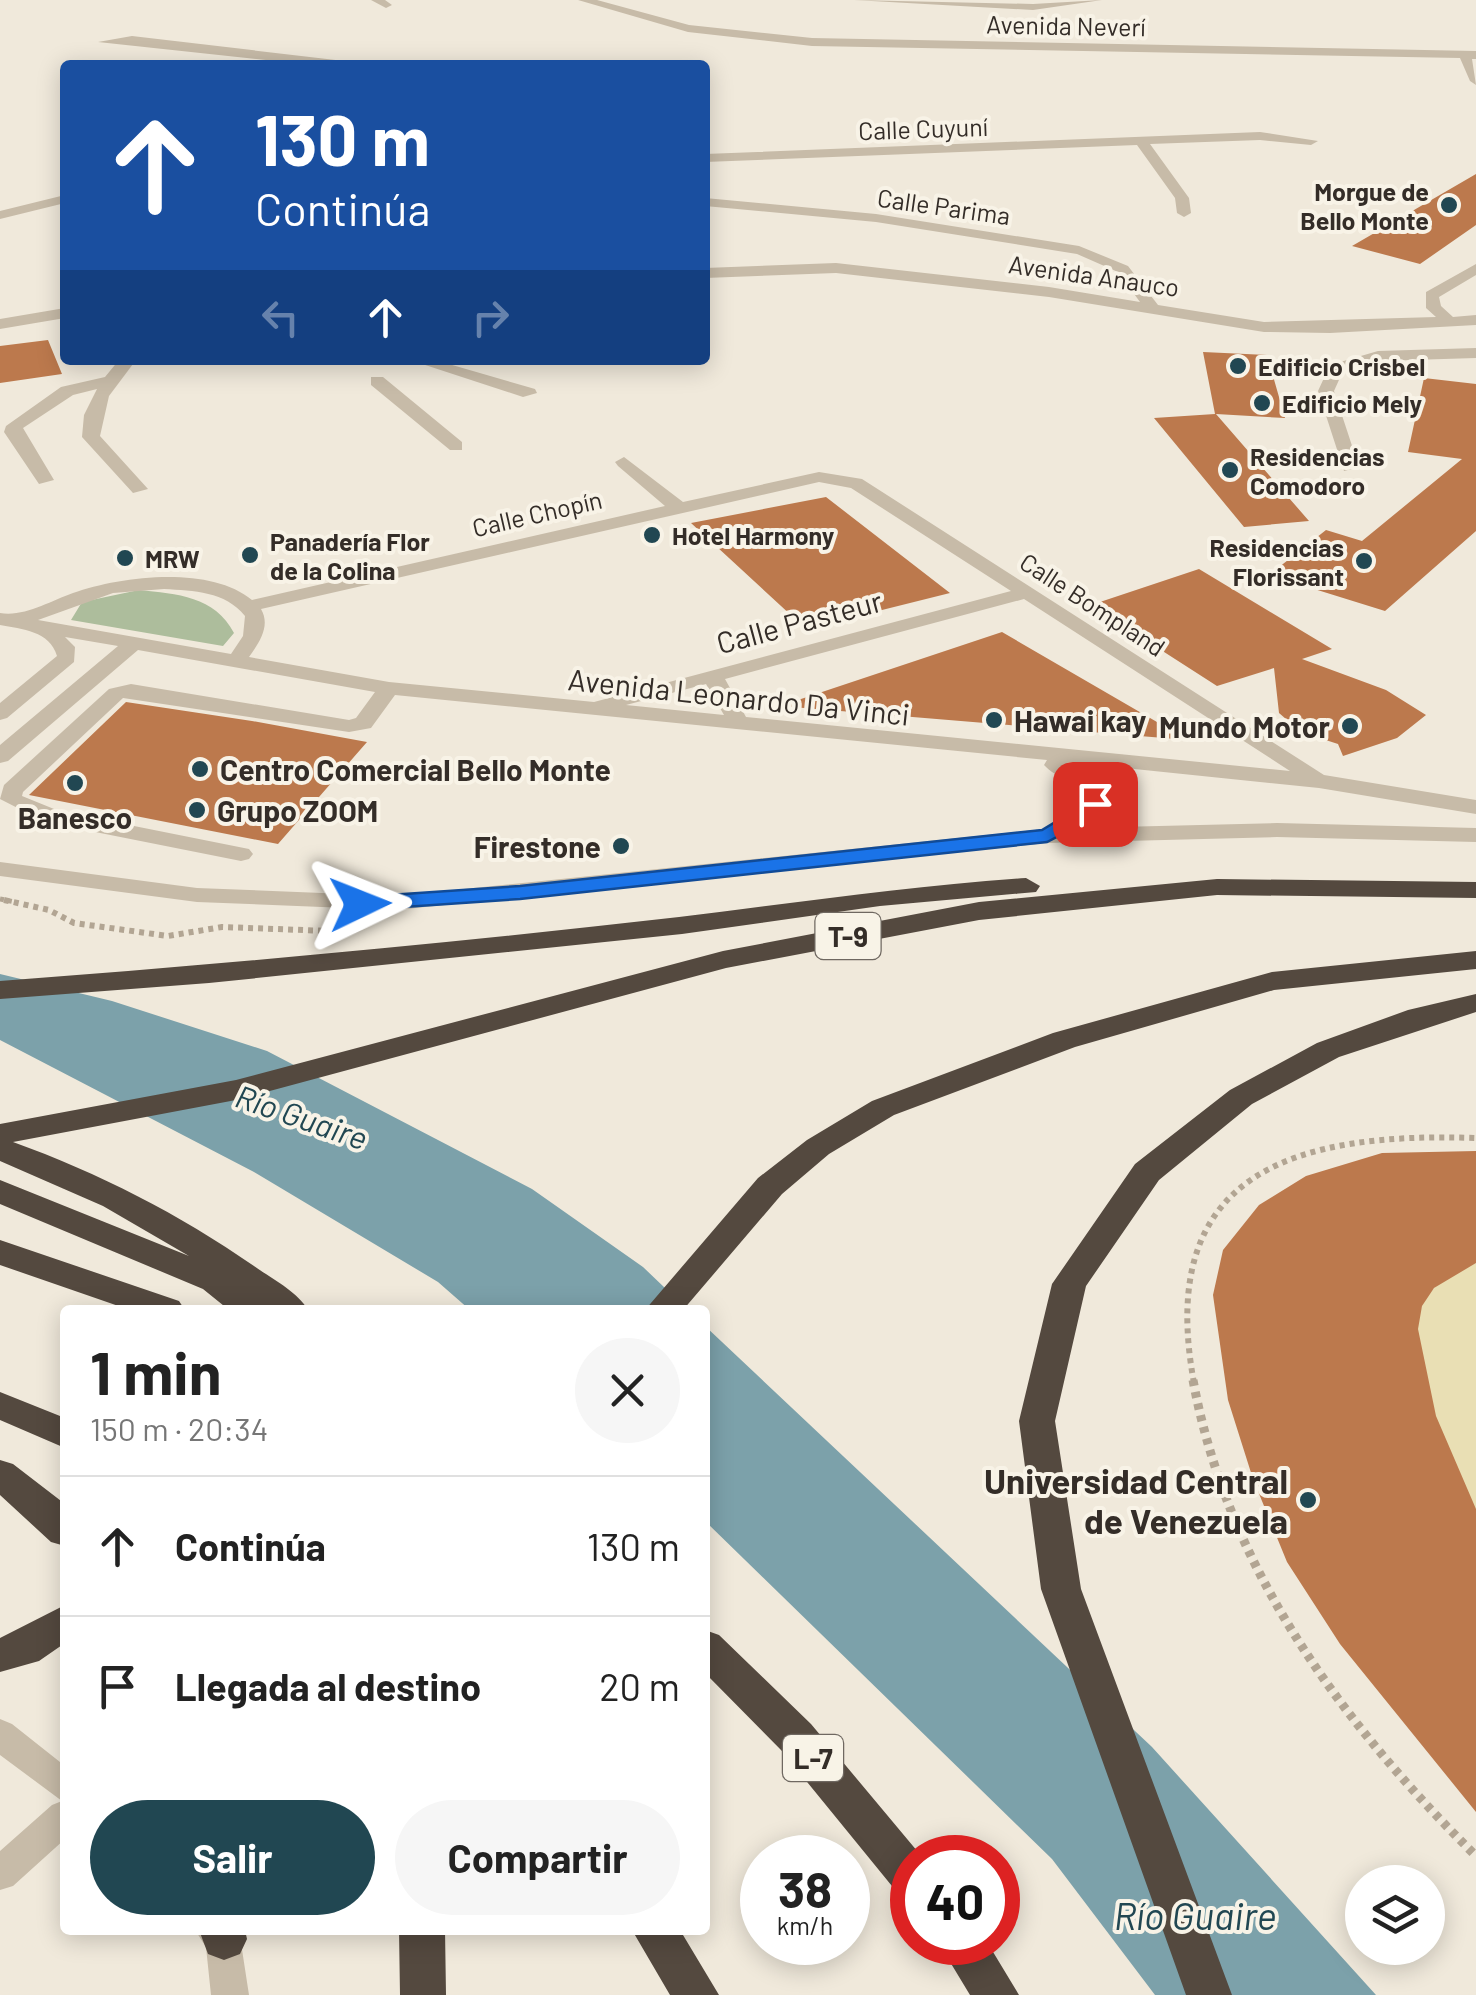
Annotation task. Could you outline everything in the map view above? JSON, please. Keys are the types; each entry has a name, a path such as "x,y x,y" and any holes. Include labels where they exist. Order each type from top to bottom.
{"highway":[{"name":"T-9","path":"0,990 210,974 682,925 880,897 1193,872 1356,870 1476,879"},
{"name":"T-9","path":"0,1134 236,1090 723,960 979,911 1217,887 1476,890"},
{"path":"667,1305 770,1186 818,1147 882,1108 970,1072 1166,1009 1272,982 1476,960"},
{"path":"1209,1995 1060,1589 1037,1420 1069,1284 1146,1172 1242,1098 1328,1050 1419,1017 1476,1003"},
{"path":"0,1149 61,1171 194,1242 283,1305"},
{"path":"0,1191 215,1280 246,1305"},
{"path":"0,1252 153,1305"},
{"path":"0,1405 60,1432"},
{"path":"0,1474 60,1524"},
{"path":"0,1655 25,1649 60,1624"},
{"name":"L-7","path":"710,1652 796,1736 890,1850"},
{"path":"422,1935 423,1995"},
{"path":"658,1935 696,1995"},
{"path":"976,1965 996,1995"}],"street":[{"name":"Avenida Neverí","path":"584,0 688,28 812,42 1471,56 1476,81"},
{"path":"860,0 1033,7 1096,0"},
{"path":"104,42 132,40 299,60"},
{"path":"244,60 254,55"},
{"name":"Calle Cuyuní","path":"710,158 1260,136 1310,140"},
{"path":"1142,142 1182,198 1184,213"},
{"path":"0,215 60,201"},
{"name":"Calle Parima","path":"710,202 876,218 1079,250 1130,270 1151,307"},
{"name":"Avenida Anauco","path":"710,273 836,268 1151,307 1264,326 1330,328 1476,320"},
{"path":"1448,320 1434,308 1432,294 1476,269"},
{"path":"0,324 60,314"},
{"path":"1350,468 1326,390 1336,368 1378,356 1476,353"},
{"path":"123,365 108,381 90,418 91,438 139,490"},
{"path":"397,372 529,393"},
{"path":"397,372 456,446"},
{"path":"46,480 13,432 16,426 67,391 108,381"},
{"path":"624,462 676,506"},
{"name":"Calle Chopín","path":"250,606 676,506 819,476 836,478"},
{"name":"Calle Bompland","path":"836,478 856,483 1319,781"},
{"path":"8,621 113,587 167,582 222,591 250,606 256,619 255,642 235,664"},
{"name":"Calle Pasteur","path":"585,710 1028,592"},
{"name":"Avenida Leonardo Da Vinci","path":"8,621 235,664 389,688 1006,753 1319,781 1476,807"},
{"path":"0,714 67,658 64,647 41,626"},
{"path":"0,756 134,642"},
{"path":"712,676 739,724"},
{"path":"241,854 53,817 11,799 12,790 116,693 132,690 349,726 363,723 389,688"},
{"path":"1006,753 1063,766 1094,786 1098,796 1088,813 1047,836"},
{"path":"0,869 114,889 182,895 288,904 396,903 1047,836 1277,830 1476,835"},
{"path":"0,1734 60,1783"},
{"path":"0,1874 60,1820"},
{"path":"220,1935 230,1995"}],"path":[{"path":"1476,1138 1362,1139 1310,1152 1266,1171 1235,1192 1202,1231 1187,1270 1184,1298 1189,1367 1205,1442 1232,1518 1262,1580 1353,1720 1476,1856"}],"green space":[{"path":"139,590 206,604 234,633 223,646 71,620 82,602"}],"sand":[{"path":"1476,1263 1476,1509 1433,1409 1424,1380 1418,1327 1422,1306 1431,1291 1452,1274"}],"water":[{"name":"Río Guaire","path":"0,974 112,1001 267,1051 532,1189 643,1267 683,1305 464,1305 438,1282 254,1172 0,1040"},
{"name":"Río Guaire","path":"710,1331 1152,1747 1376,1995 1155,1995 1052,1859 710,1526"}],"building":[{"name":"Morgue de Bello Monte","path":"1476,174 1476,225 1420,264 1352,246"},
{"path":"48,340 62,374 0,383 0,346"},
{"name":"Residencias Comodoro","path":"1203,352 1267,355 1285,418 1216,414 1309,521 1244,527 1154,418 1215,414"},
{"path":"1424,378 1476,384 1476,531 1385,611 1269,575 1326,530 1362,541 1462,459 1408,452"},
{"path":"826,497 950,593 806,629 691,523"},
{"path":"1199,569 1332,649 1302,659 1386,690 1426,715 1397,738 1343,756 1338,744 1301,732 1279,713 1274,668 1217,686 1091,605"},
{"path":"1002,632 1188,740 780,706"},
{"name":"Centro Comercial Bello Monte","path":"126,702 367,742 278,844 29,795"},
{"path":"1476,1151 1476,1263 1434,1288 1422,1306 1418,1329 1436,1416 1476,1509 1476,1812 1340,1644 1287,1562 1253,1479 1228,1400 1213,1295 1223,1250 1259,1205 1306,1176 1382,1153"}],"place":[{"name":"Morgue de Bello Monte","path":"1449,205"},
{"name":"Edificio Crisbel","path":"1238,366"},
{"name":"Edificio Mely","path":"1262,403"},
{"name":"Residencias Comodoro","path":"1230,470"},
{"name":"Hotel Harmony","path":"652,535"},
{"name":"Panadería Flor de la Colina","path":"250,555"},
{"name":"MRW","path":"125,558"},
{"name":"Residencias Florissant","path":"1364,561"},
{"name":"Hawai kay","path":"994,720"},
{"name":"Mundo Motor","path":"1350,726"},
{"name":"Centro Comercial Bello Monte","path":"200,769"},
{"name":"Banesco","path":"75,783"},
{"name":"Grupo ZOOM","path":"197,810"},
{"name":"Firestone","path":"621,846"},
{"name":"Universidad Central de Venezuela","path":"1308,1500"}],"route":[{"path":"360,904 520,893 1047,836 1088,813 1095,804"}]}
